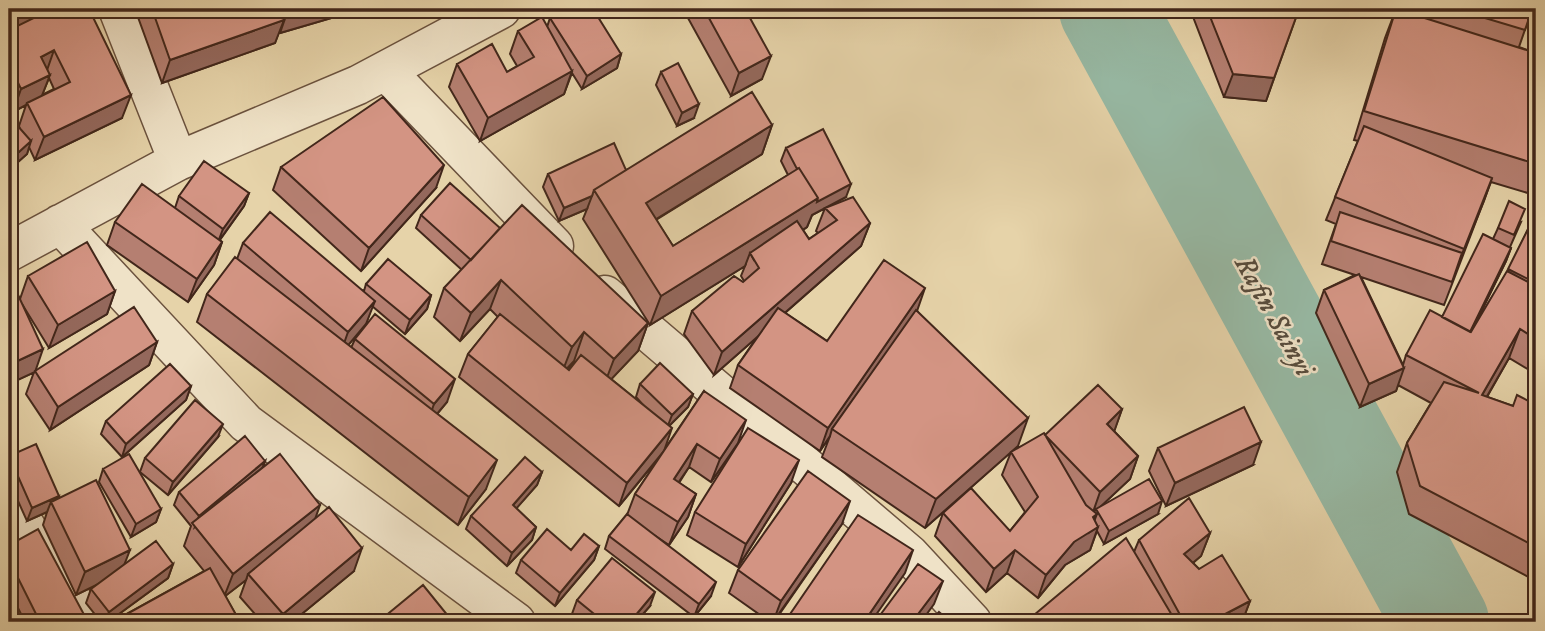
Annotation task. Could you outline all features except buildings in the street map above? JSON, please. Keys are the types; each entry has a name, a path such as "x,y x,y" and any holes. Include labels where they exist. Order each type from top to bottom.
{"street":[{"path":"118,9 178,161"},
{"path":"9,252 178,161 358,85 501,9"},
{"path":"386,71 588,281 909,554 972,622"},
{"path":"60,224 246,423 516,622"},
{"path":"9,500 86,622"}],"waterway":[{"name":"Rafin Sainyi","path":"1107,9 1441,622"}]}
